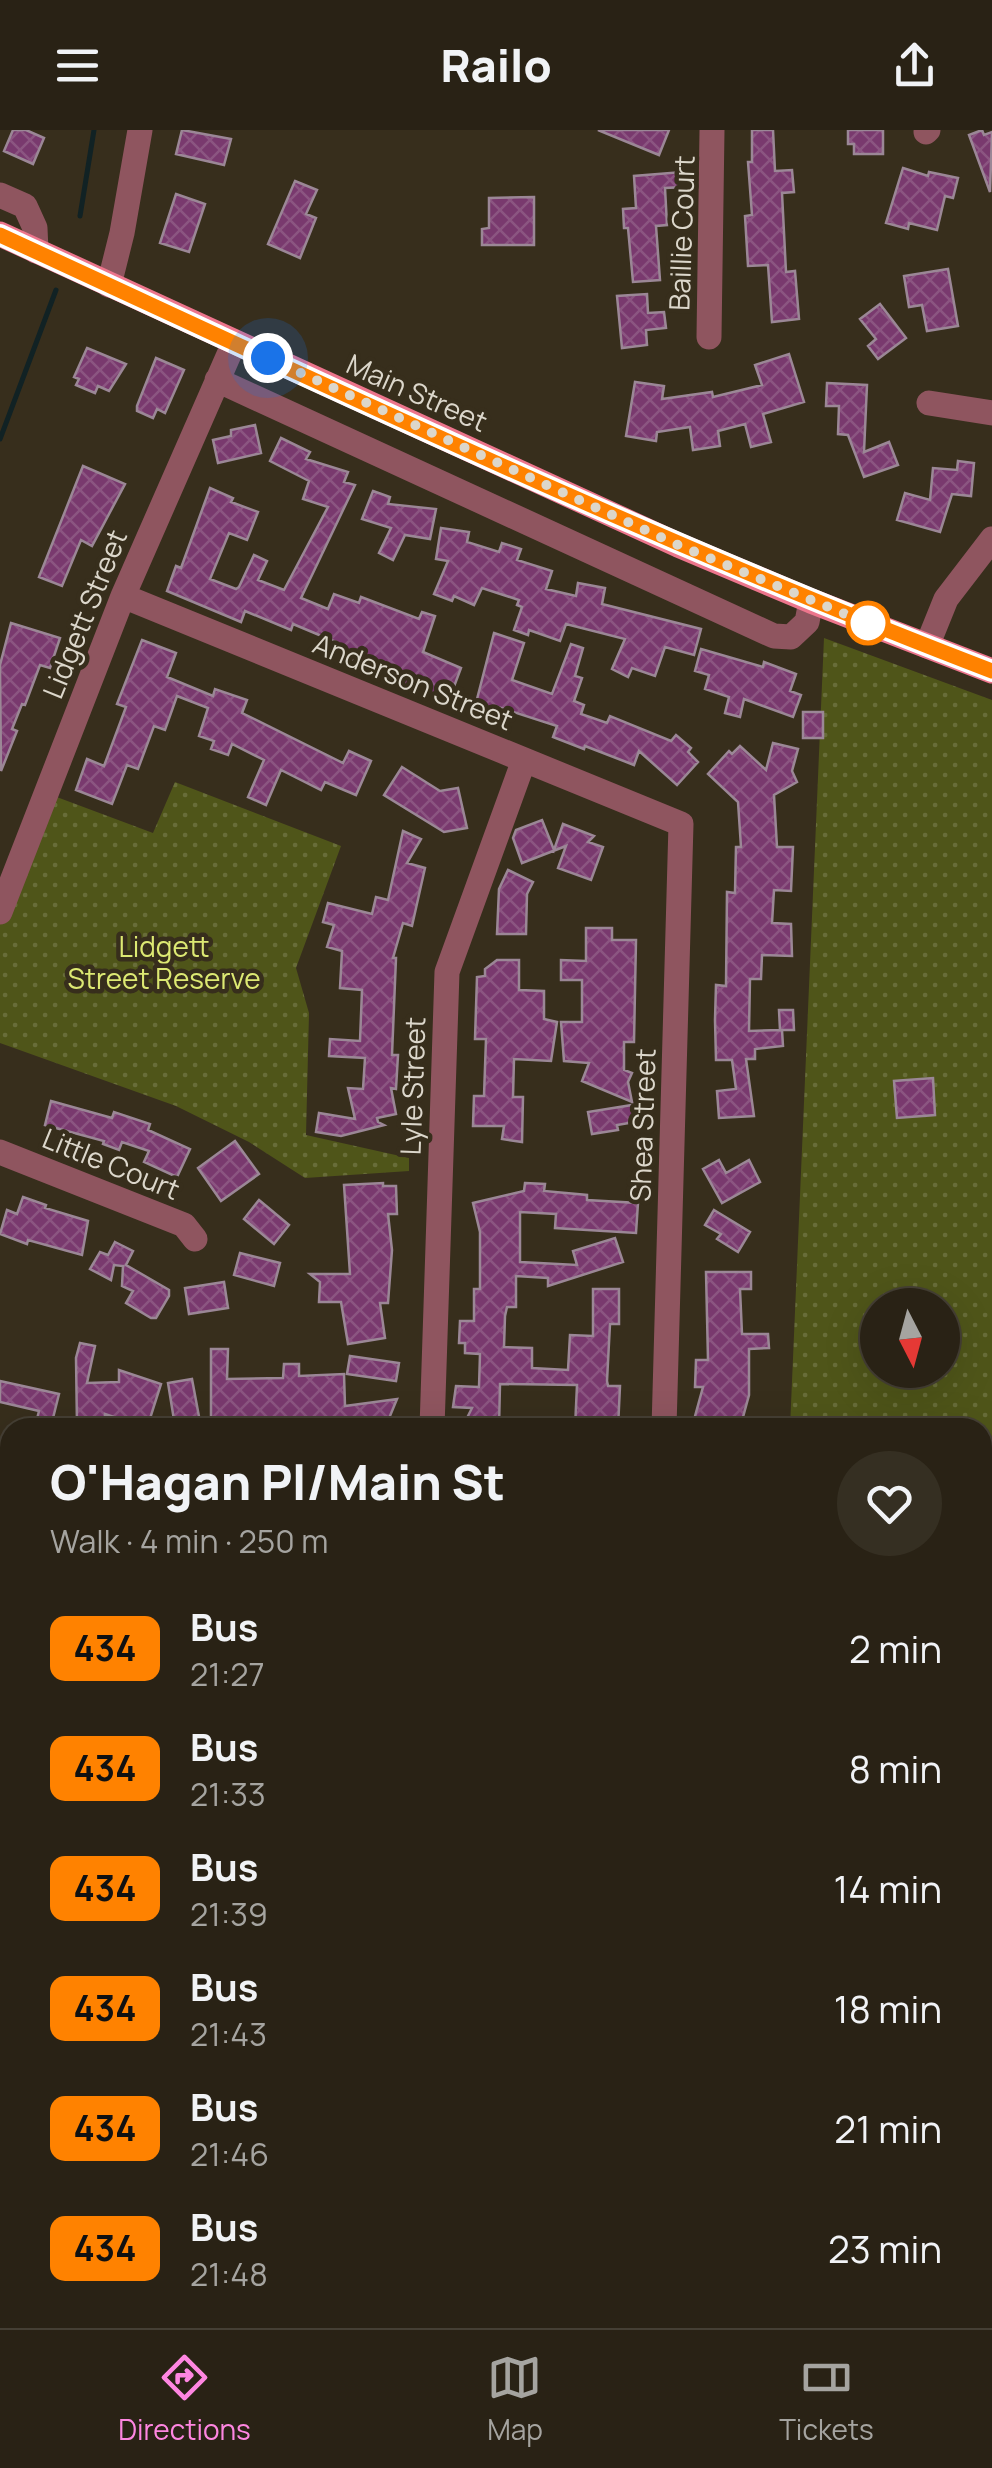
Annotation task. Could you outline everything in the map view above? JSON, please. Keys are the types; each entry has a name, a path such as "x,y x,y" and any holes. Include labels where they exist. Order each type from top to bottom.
{"main road":[{"name":"Main Street","path":"0,234 678,545 810,602 992,671"}],"street":[{"path":"109,285 140,130"},
{"name":"Baillie Court","path":"709,338 712,130"},
{"path":"0,195 25,206 36,228 36,251"},
{"name":"Lidgett Street","path":"0,912 122,596 234,343"},
{"path":"218,380 774,636 791,636 807,622 810,602"},
{"path":"930,403 992,413"},
{"path":"927,646 946,599 992,539"},
{"name":"Anderson Street","path":"122,596 681,824"},
{"name":"Lyle Street","path":"432,1418 447,972 524,760"},
{"name":"Shea Street","path":"664,1418 681,824"},
{"name":"Little Court","path":"0,1152 184,1225 194,1240"}],"green space":[{"path":"824,638 992,700 992,1418 790,1418"},
{"name":"Lidgett Street Reserve","path":"175,782 341,846 296,968 309,1013 306,1135 409,1158 409,1171 305,1178 249,1142 176,1106 0,1043 0,912 46,793 153,833"}],"building":[{"path":"13,130 26,130 44,138 33,164 4,151"},
{"path":"182,130 231,139 224,165 176,154"},
{"path":"598,130 669,130 659,155"},
{"path":"752,130 773,130 775,171 792,170 794,192 782,193 786,272 795,271 799,319 772,322 768,265 748,266 745,216 752,215 748,162 752,162"},
{"path":"848,130 883,130 883,154 854,154 854,144 848,144"},
{"path":"982,130 984,135 992,132 990,192 969,135"},
{"path":"903,168 928,176 929,172 958,178 953,198 945,196 937,230 909,223 908,229 886,223"},
{"path":"682,172 684,187 665,188 667,225 656,226 660,280 633,282 623,209 636,208 634,176"},
{"path":"295,181 317,190 306,214 316,218 300,258 268,244"},
{"path":"176,194 205,204 189,252 160,243"},
{"path":"534,197 534,245 482,245 482,229 489,228 489,198"},
{"path":"948,269 958,326 927,331 922,305 909,307 904,276"},
{"path":"647,294 648,313 664,312 666,328 646,330 647,345 622,348 617,296"},
{"path":"880,304 906,338 878,359 868,346 876,339 860,319"},
{"path":"87,348 126,364 109,391 98,386 95,393 76,385 79,379 74,377"},
{"path":"789,354 804,402 763,414 771,442 751,447 745,424 718,431 720,446 693,450 690,427 657,432 656,441 626,436 635,382 664,386 662,399 712,392 713,397 762,385 755,365"},
{"path":"156,358 184,370 165,413 157,409 153,418 137,411 137,406"},
{"path":"827,383 867,385 864,452 889,442 898,465 864,477 848,435 838,434 839,406 826,406"},
{"path":"255,425 261,453 218,463 213,440 231,436 231,430"},
{"path":"281,438 310,452 306,459 348,472 344,482 355,485 301,598 328,609 334,594 359,603 361,597 419,619 422,612 435,616 423,652 461,668 449,700 386,680 388,674 332,651 336,642 293,624 291,630 245,611 241,622 167,591 176,566 181,568 210,488 233,498 231,502 258,512 247,540 229,533 210,579 236,589 254,555 267,561 258,580 284,590 328,507 303,499 309,481 270,461"},
{"path":"958,461 974,463 971,496 952,494 940,532 897,520 905,493 930,500 933,468 957,470"},
{"path":"83,466 125,484 92,546 81,540 62,586 39,577"},
{"path":"373,491 390,497 388,504 436,509 430,539 405,535 393,560 379,553 391,528 362,519"},
{"path":"441,528 469,532 467,542 499,552 502,543 521,549 517,560 552,571 546,589 576,596 578,583 605,588 602,604 701,629 694,655 665,647 655,676 632,668 628,677 612,669 625,639 566,624 560,641 529,630 528,635 514,630 522,607 517,605 519,600 482,588 474,605 454,596 452,601 434,594 448,561 436,559"},
{"path":"11,623 60,638 50,668 40,665 25,705 22,704 12,729 17,731 1,771 0,665"},
{"path":"494,633 524,643 512,680 552,694 571,644 583,648 575,676 582,678 574,701 584,705 581,714 607,723 610,716 671,741 676,735 691,748 688,752 698,762 677,785 639,751 634,765 553,737 557,726 498,707 496,713 475,707"},
{"path":"142,640 176,653 167,677 213,696 215,689 247,700 242,713 343,763 349,751 371,761 356,795 325,782 321,790 281,770 266,805 248,797 264,760 232,744 228,755 211,749 214,741 199,736 208,708 177,696 165,730 154,726 138,769 127,765 112,804 76,790 87,759 104,766 126,707 117,704"},
{"path":"701,649 763,667 764,662 796,674 790,691 801,695 793,717 744,699 740,717 725,713 729,697 705,689 709,675 695,671"},
{"path":"803,712 823,712 823,738 803,738"},
{"path":"773,743 798,749 792,771 797,782 774,795 777,847 793,847 791,891 774,890 772,923 791,924 792,956 762,955 761,979 750,979 749,1031 780,1030 779,1010 793,1010 794,1030 782,1030 783,1046 755,1049 755,1059 746,1059 754,1116 719,1118 717,1091 736,1089 732,1060 716,1060 715,1020 716,985 726,986 727,892 735,893 736,847 741,847 738,802 708,774 729,751 732,754 740,746 766,770"},
{"path":"402,767 440,791 458,788 467,828 444,832 384,795"},
{"path":"542,820 554,850 563,824 594,836 588,842 603,847 591,880 558,868 566,846 522,863 513,838 516,830"},
{"path":"403,831 421,839 407,863 425,868 412,926 403,923 393,958 392,1055 398,1055 396,1089 391,1088 396,1114 377,1118 384,1125 341,1136 316,1132 319,1113 355,1119 348,1088 363,1089 365,1058 329,1056 330,1039 360,1041 362,990 340,988 342,951 327,947 334,925 323,922 328,903 372,914 376,897 388,900"},
{"path":"508,870 533,882 527,894 526,934 497,934 499,889"},
{"path":"586,928 612,928 612,940 636,940 634,1042 624,1042 624,1070 632,1073 628,1082 632,1102 582,1081 589,1063 564,1061 561,1022 582,1022 582,980 561,980 561,960 586,961"},
{"path":"497,960 519,960 519,990 544,991 544,1019 557,1022 551,1061 514,1059 513,1097 523,1097 522,1142 502,1139 504,1126 473,1126 474,1096 484,1096 486,1039 475,1039 477,977 485,976 485,969"},
{"path":"933,1078 935,1115 897,1118 894,1081"},
{"path":"51,1101 112,1118 114,1112 150,1124 148,1130 190,1149 177,1177 144,1162 149,1151 122,1142 119,1150 103,1144 104,1141 45,1125"},
{"path":"632,1105 635,1122 617,1125 618,1130 592,1134 588,1112"},
{"path":"235,1141 259,1174 221,1201 198,1168"},
{"path":"719,1160 726,1173 749,1160 760,1182 722,1203 703,1169"},
{"path":"525,1183 545,1184 544,1191 587,1195 587,1200 638,1203 636,1233 555,1228 556,1214 520,1212 520,1262 577,1265 573,1251 615,1238 623,1262 548,1286 548,1278 516,1276 516,1307 507,1307 505,1316 504,1347 532,1348 532,1368 568,1370 570,1335 593,1336 593,1289 619,1289 619,1324 610,1324 607,1381 608,1386 620,1386 618,1418 575,1418 577,1385 500,1384 499,1418 467,1418 472,1408 453,1407 456,1386 479,1387 480,1354 465,1353 465,1343 459,1343 460,1321 474,1321 474,1289 480,1289 480,1232 473,1203 524,1191"},
{"path":"344,1185 396,1186 397,1214 388,1214 392,1250 388,1303 380,1303 385,1338 348,1344 341,1302 319,1302 320,1282 310,1274 350,1274"},
{"path":"23,1197 88,1221 82,1255 0,1234 7,1210 17,1214"},
{"path":"259,1200 289,1225 274,1244 244,1219"},
{"path":"714,1210 750,1232 738,1252 717,1239 721,1234 705,1225"},
{"path":"115,1242 133,1251 126,1265 169,1290 156,1318 126,1303 133,1291 122,1286 123,1266 114,1265 111,1280 90,1269 100,1252 108,1255"},
{"path":"240,1253 280,1263 274,1286 234,1275"},
{"path":"706,1272 751,1272 751,1289 740,1289 742,1334 768,1334 769,1348 749,1349 749,1395 743,1418 695,1418 703,1387 695,1387 696,1360 708,1360"},
{"path":"224,1282 228,1308 189,1314 185,1288"},
{"path":"80,1343 95,1346 87,1383 119,1382 119,1370 161,1384 150,1418 105,1414 105,1418 77,1418 76,1358"},
{"path":"211,1349 228,1349 227,1379 283,1378 284,1364 299,1364 299,1376 344,1374 345,1406 397,1399 389,1418 211,1418"},
{"path":"350,1356 399,1363 396,1381 347,1374"},
{"path":"192,1379 199,1418 174,1418 168,1383"},
{"path":"0,1381 59,1394 53,1418 37,1418 39,1411 0,1402"}],"waterway":[{"path":"80,216 94,130"},
{"path":"0,439 56,290"}],"bus line":[{"name":"434","path":"0,235 678,545 810,602 992,671"}],"route":[{"path":"268,358 678,545 884,630 868,623"}]}
